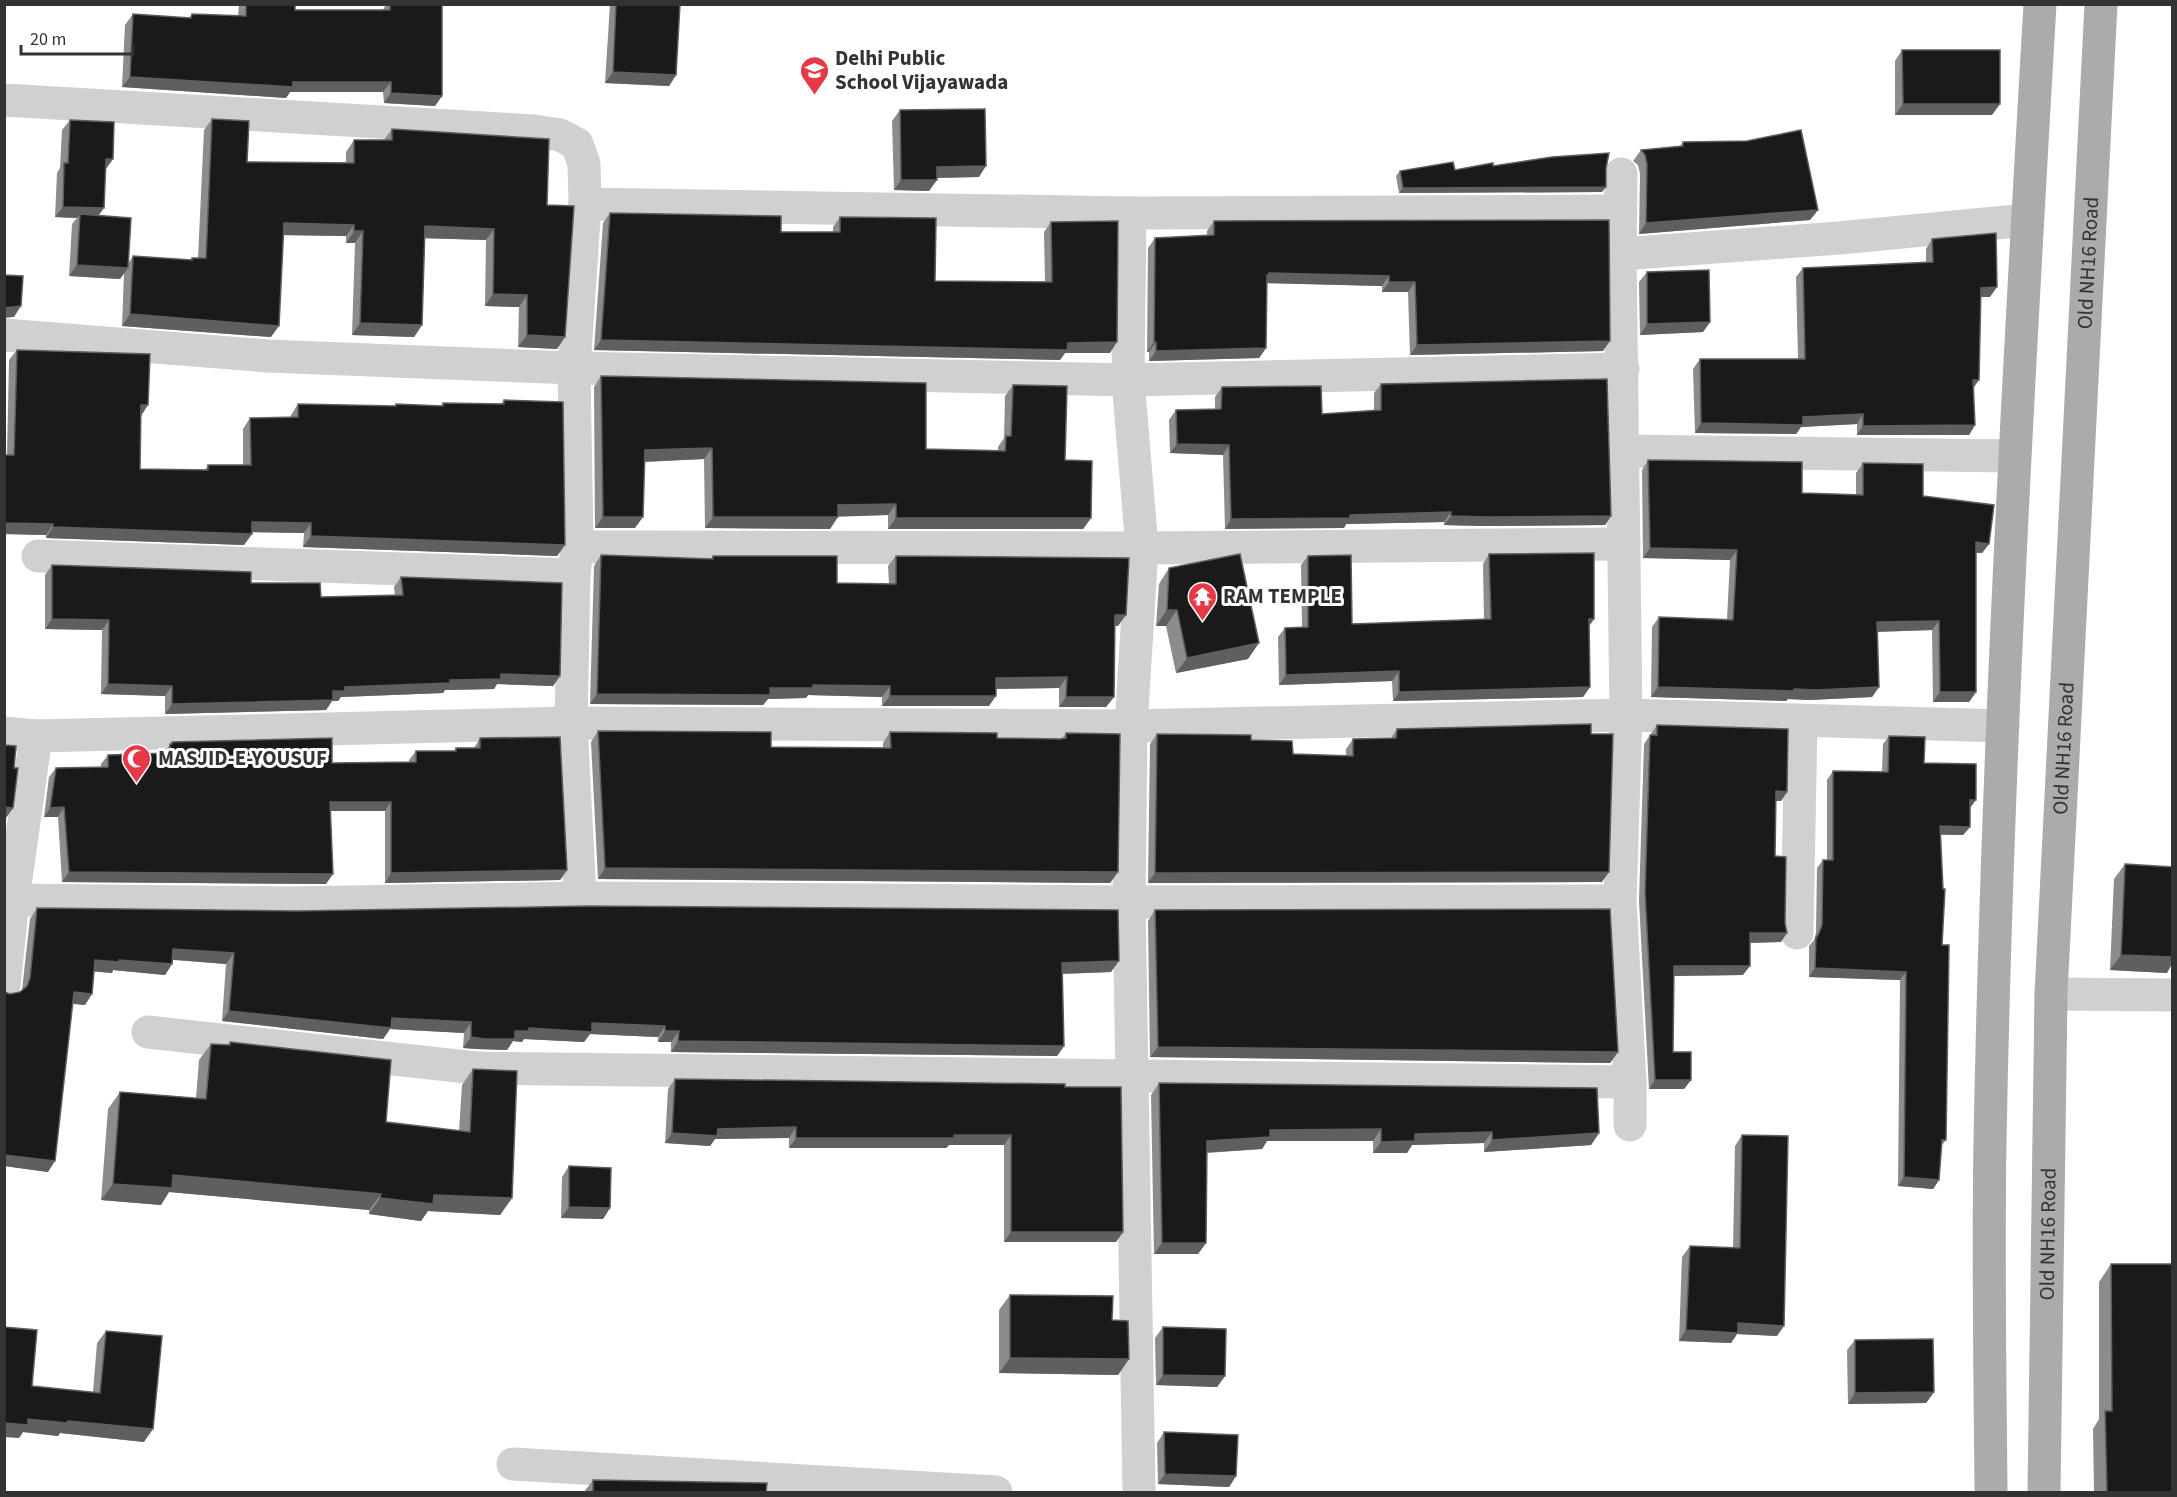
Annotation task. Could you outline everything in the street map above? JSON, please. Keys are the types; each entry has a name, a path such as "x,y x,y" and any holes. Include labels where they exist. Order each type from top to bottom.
{"main road":[{"path":"1991,1492 1990,1142 2003,726 2014,456 2040,4"},
{"name":"Old NH16 Road","path":"2044,1492 2051,994 2101,4"}],"street":[{"path":"4,100 474,126 560,135 577,144 584,164 585,204 574,368 575,560 571,723 580,898"},
{"path":"1621,174 1626,715 1620,901 1630,1082 1630,1125"},
{"path":"585,204 1130,213 1621,211"},
{"path":"1130,213 1128,380 1142,548 1131,726 1129,902 1139,1492"},
{"path":"1620,254 1839,238 2027,220"},
{"path":"4,335 268,356 574,368 1128,380 1623,369"},
{"path":"1623,450 2014,456"},
{"path":"38,556 575,560 1142,548 1624,544"},
{"path":"4,986 13,900 20,734 571,723 1131,726 1626,715 2003,726"},
{"path":"1797,933 1801,721"},
{"path":"13,900 290,903 580,898 1129,902 1620,901"},
{"path":"2051,994 2172,995"},
{"path":"148,1032 476,1068 1630,1082"},
{"path":"513,1464 996,1492"}],"building":[{"path":"246,4 295,4 295,10 390,10 390,4 442,4 442,96 391,93 391,82 293,82 293,87 130,77 133,14 191,18 192,14 246,16"},
{"path":"616,4 680,4 676,75 613,72"},
{"path":"1902,50 2000,50 2000,104 1903,104"},
{"path":"985,109 986,166 937,167 937,180 901,180 900,110"},
{"path":"212,119 249,121 247,162 354,163 354,140 392,140 392,129 549,139 547,205 574,206 565,337 527,335 527,295 493,294 494,229 425,226 422,325 360,323 363,231 354,231 354,225 284,223 279,326 130,314 133,256 192,260 192,258 206,258"},
{"path":"70,120 114,122 113,159 106,159 104,208 63,207 64,163 68,163"},
{"path":"1801,130 1818,210 1646,223 1647,164 1641,150 1683,146 1683,142 1747,141"},
{"path":"1609,153 1606,187 1403,188 1400,171 1453,162 1455,170 1493,163 1493,166 1552,157"},
{"path":"610,213 781,216 781,232 840,232 840,217 936,218 935,281 1052,282 1051,222 1118,221 1117,342 1068,343 1067,350 601,340"},
{"path":"80,214 131,218 128,268 77,265"},
{"path":"1609,220 1610,341 1417,345 1415,282 1389,282 1389,276 1269,273 1267,275 1266,348 1156,351 1156,342 1154,342 1155,238 1214,235 1214,221"},
{"path":"1996,233 1997,287 1981,288 1979,380 1973,380 1975,425 1863,426 1863,414 1803,417 1803,425 1701,423 1700,359 1805,359 1803,268 1933,262 1932,239"},
{"path":"1709,270 1710,322 1647,324 1647,272"},
{"path":"4,275 23,276 21,306 4,308"},
{"path":"17,350 150,354 148,405 141,405 140,469 208,470 208,465 251,465 250,418 298,417 298,404 443,406 443,403 504,404 504,400 563,402 565,545 311,536 311,523 252,522 252,534 53,527 53,524 4,523 4,455 14,455"},
{"path":"601,376 926,383 926,449 1005,451 1006,436 1011,436 1013,385 1067,386 1065,460 1092,461 1091,518 896,518 896,504 838,505 838,517 713,517 712,448 645,450 643,517 603,517"},
{"path":"1607,379 1611,516 1488,517 1451,516 1451,512 1350,515 1350,518 1231,519 1229,445 1177,444 1176,410 1221,409 1222,387 1321,386 1322,414 1381,410 1381,384"},
{"path":"1648,460 1802,462 1802,493 1863,495 1863,463 1923,464 1923,496 1994,505 1989,544 1976,542 1976,692 1940,692 1939,621 1877,622 1879,687 1794,689 1793,691 1658,687 1659,617 1733,620 1737,550 1650,548"},
{"path":"1594,553 1594,619 1589,619 1590,687 1399,692 1399,671 1286,675 1285,628 1308,627 1308,556 1351,555 1352,624 1491,619 1489,554"},
{"name":"RAM TEMPLE","path":"1240,554 1259,643 1187,658 1177,610 1167,610 1169,568"},
{"path":"601,555 713,559 713,556 837,556 837,583 896,584 896,556 1129,558 1126,615 1115,615 1114,697 1066,697 1067,677 996,678 996,696 890,696 890,686 813,685 813,688 770,688 770,695 597,694"},
{"path":"52,565 251,572 251,583 320,583 321,597 403,595 401,577 562,583 560,676 501,674 501,679 345,687 345,691 333,691 333,700 172,704 172,686 108,684 109,620 52,619"},
{"path":"1591,724 1591,734 1613,734 1609,872 1155,873 1157,734 1251,735 1251,740 1292,741 1293,754 1353,756 1353,739 1396,738 1397,729"},
{"path":"1657,725 1788,729 1787,792 1776,791 1775,856 1786,857 1785,923 1787,933 1750,933 1750,966 1674,966 1673,1052 1691,1052 1691,1080 1655,1080 1645,892 1650,735 1657,735"},
{"path":"598,731 771,732 771,747 891,748 890,732 997,733 997,738 1060,739 1066,738 1066,733 1120,734 1118,872 605,868"},
{"path":"1889,736 1925,737 1924,763 1976,764 1976,800 1970,800 1970,827 1940,826 1943,889 1945,889 1942,945 1949,945 1946,1140 1942,1140 1939,1180 1904,1177 1906,972 1815,968 1816,938 1822,925 1823,860 1833,860 1833,771 1888,772"},
{"path":"560,737 567,870 391,873 391,802 330,802 333,874 69,872 64,807 50,808 56,768 108,767 108,755 170,753 172,742 332,738 332,763 416,762 416,751 456,751 456,748 480,748 480,738"},
{"path":"4,745 16,746 14,768 18,768 13,808 4,807"},
{"path":"2125,864 2172,867 2172,957 2121,955"},
{"path":"588,906 1118,910 1119,961 1062,963 1064,1046 678,1041 679,1031 665,1031 665,1026 592,1023 592,1032 529,1028 529,1031 515,1031 515,1039 485,1039 471,1037 471,1022 392,1018 391,1028 229,1011 234,953 173,949 172,964 95,960 92,994 74,992 55,1161 4,1155 4,992 10,994 20,992 27,986 30,978 37,908 298,911"},
{"path":"1610,909 1618,1052 1158,1047 1155,910"},
{"path":"230,1042 391,1060 386,1122 470,1132 473,1069 517,1071 512,1198 434,1195 433,1204 380,1198 381,1194 173,1175 172,1188 113,1184 120,1092 206,1099 211,1044 230,1045"},
{"path":"675,1079 1065,1084 1065,1087 1121,1087 1123,1232 1011,1232 1011,1135 954,1135 954,1138 796,1138 796,1127 718,1129 717,1136 672,1133"},
{"path":"1159,1083 1597,1088 1599,1133 1492,1140 1492,1132 1415,1134 1415,1141 1381,1142 1381,1129 1270,1130 1270,1137 1207,1141 1206,1243 1162,1243"},
{"path":"1742,1135 1788,1136 1784,1326 1738,1323 1738,1333 1686,1330 1690,1246 1740,1248"},
{"path":"569,1166 611,1168 610,1208 569,1207"},
{"path":"2111,1264 2172,1264 2172,1492 2107,1492 2105,1411 2112,1411"},
{"path":"1010,1295 1113,1296 1112,1320 1128,1321 1129,1359 1010,1358"},
{"path":"4,1327 37,1330 32,1386 100,1393 106,1331 162,1336 153,1429 28,1419 28,1425 4,1423"},
{"path":"1163,1327 1226,1329 1225,1376 1163,1375"},
{"path":"1933,1339 1934,1392 1855,1393 1855,1340"},
{"path":"1164,1432 1238,1435 1236,1476 1165,1474"},
{"path":"593,1480 767,1483 766,1492 593,1492"}],"place":[{"name":"Delhi Public School Vijayawada","path":"814,96"},
{"name":"RAM TEMPLE","path":"1202,622"},
{"name":"MASJID-E-YOUSUF","path":"137,784"}]}
